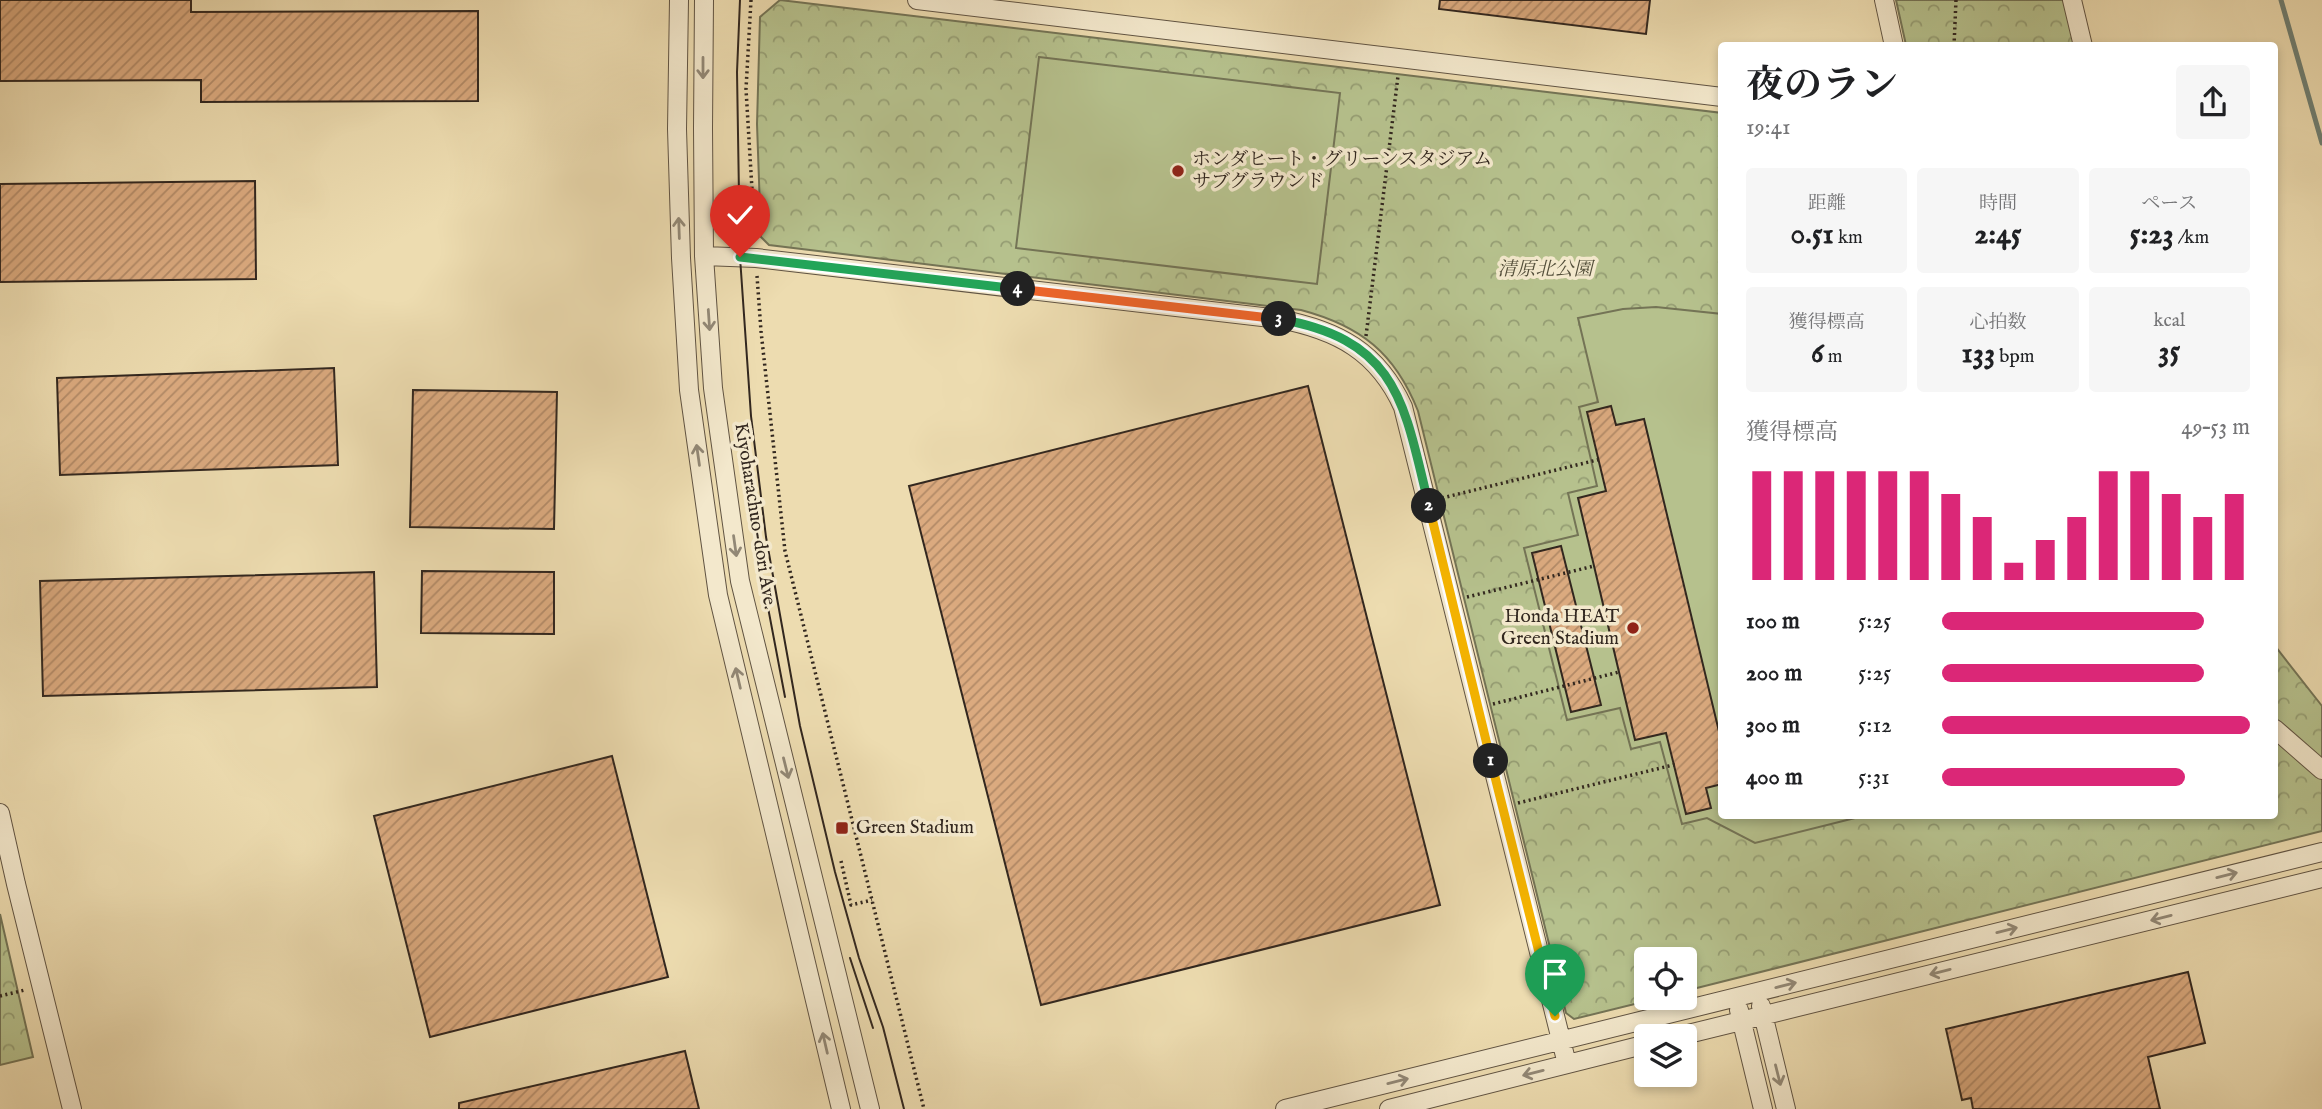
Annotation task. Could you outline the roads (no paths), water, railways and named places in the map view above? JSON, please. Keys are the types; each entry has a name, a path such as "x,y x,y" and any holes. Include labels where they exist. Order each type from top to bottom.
{"street":[{"path":"680,0 677,130 689,390 718,595 841,1109"},
{"name":"Kiyoharachuo-dori Ave.","path":"704,0 704,256 713,388 740,581 870,1109"},
{"path":"917,0 1718,97"},
{"path":"1884,0 1893,42"},
{"path":"2072,0 2082,42"},
{"path":"704,256 756,258 1279,319 1328,331 1352,344 1369,358 1384,373 1404,407 1567,1064"},
{"path":"2278,732 2322,770"},
{"path":"0,813 72,1109"},
{"path":"1285,1109 2322,852"},
{"path":"1697,1032 2322,878"},
{"path":"1757,993 1786,1109"},
{"path":"1736,998 1763,1109"},
{"path":"1389,1109 1634,1047"}],"waterway":[{"path":"2281,0 2322,143"}],"tram line":[{"path":"740,0 737,72 740,257 751,416 766,537 800,726 835,872 859,958 883,1027 904,1109"},
{"path":"762,576 785,697"},
{"path":"850,958 873,1028"}],"place":[{"name":"ホンダヒート・グリーンスタジアム サブグラウンド","path":"1178,171"},
{"name":"Honda HEAT Green Stadium","path":"1633,628"},
{"name":"Green Stadium","path":"842,828"}],"park label":[{"name":"清原北公園","path":"1545,270"}]}
